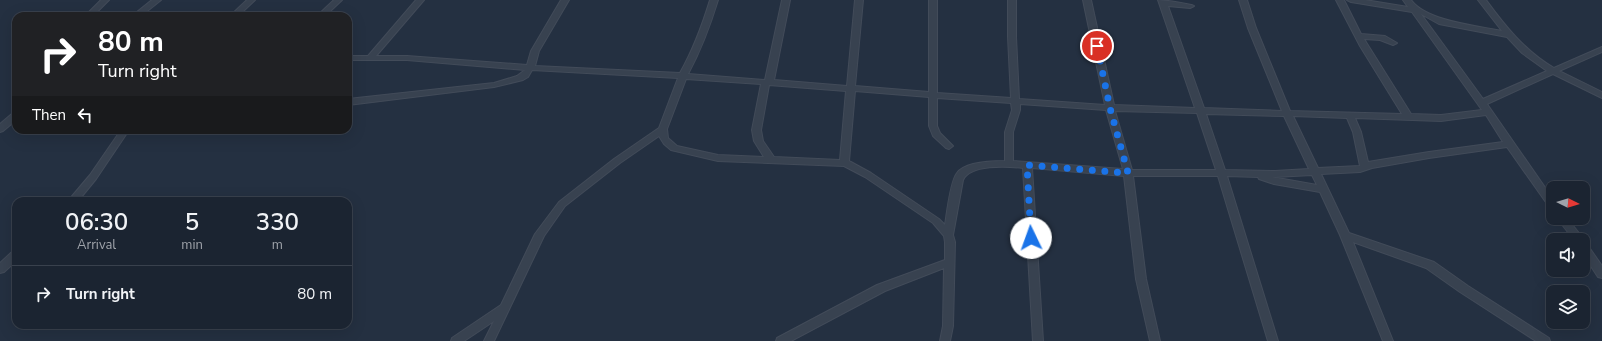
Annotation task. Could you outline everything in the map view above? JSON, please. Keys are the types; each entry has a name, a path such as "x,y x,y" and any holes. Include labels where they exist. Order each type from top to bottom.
{"street":[{"path":"93,12 105,0"},
{"path":"141,12 157,0"},
{"path":"238,12 251,0"},
{"path":"325,12 338,0"},
{"path":"371,57 420,0"},
{"path":"352,102 494,85 520,78 525,75 530,68 535,50 564,0"},
{"path":"714,0 697,50 683,76 662,129 664,139 674,148 718,158 846,163 868,175 936,222 948,235"},
{"path":"772,161 756,138 755,132 756,121 768,82 786,0"},
{"path":"846,163 844,160 844,154 852,89 859,0"},
{"path":"933,0 932,94 934,131 949,146"},
{"path":"1009,164 1009,132 1016,110 1012,37 1012,0"},
{"path":"1087,0 1110,108 1128,173 1141,279 1155,341"},
{"path":"1242,0 1288,115 1345,235 1389,341"},
{"path":"1340,0 1359,36 1408,117"},
{"path":"1351,0 1414,9 1442,22 1509,35"},
{"path":"1407,0 1546,196"},
{"path":"1482,0 1509,35 1528,54 1553,70 1602,95"},
{"path":"1161,1 1173,5 1190,6"},
{"path":"1161,1 1222,173 1273,341"},
{"path":"1359,36 1382,38 1393,43"},
{"path":"1481,104 1602,49"},
{"path":"352,58 371,57 451,61 530,68 683,76 1110,108 1288,115 1447,118 1487,112"},
{"path":"1350,115 1357,132 1365,167"},
{"path":"0,129 8,121"},
{"path":"489,341 540,234 555,212 562,204 617,161 662,129"},
{"path":"76,197 93,177 122,134"},
{"path":"945,341 948,326 948,264 950,242 948,235 958,180 961,174 981,166 1009,164 1128,173 1275,174 1360,168 1429,155 1509,144"},
{"path":"1027,165 1038,341"},
{"path":"1249,173 1274,181 1323,189"},
{"path":"1567,225 1574,233"},
{"path":"1345,235 1358,241 1430,265 1464,289 1545,341"},
{"path":"1590,256 1602,274"},
{"path":"0,270 12,259"},
{"path":"781,341 882,288 948,264"},
{"path":"456,341 505,308"}],"route":[{"path":"1031,238 1027,165 1128,173 1110,108 1097,46"}]}
